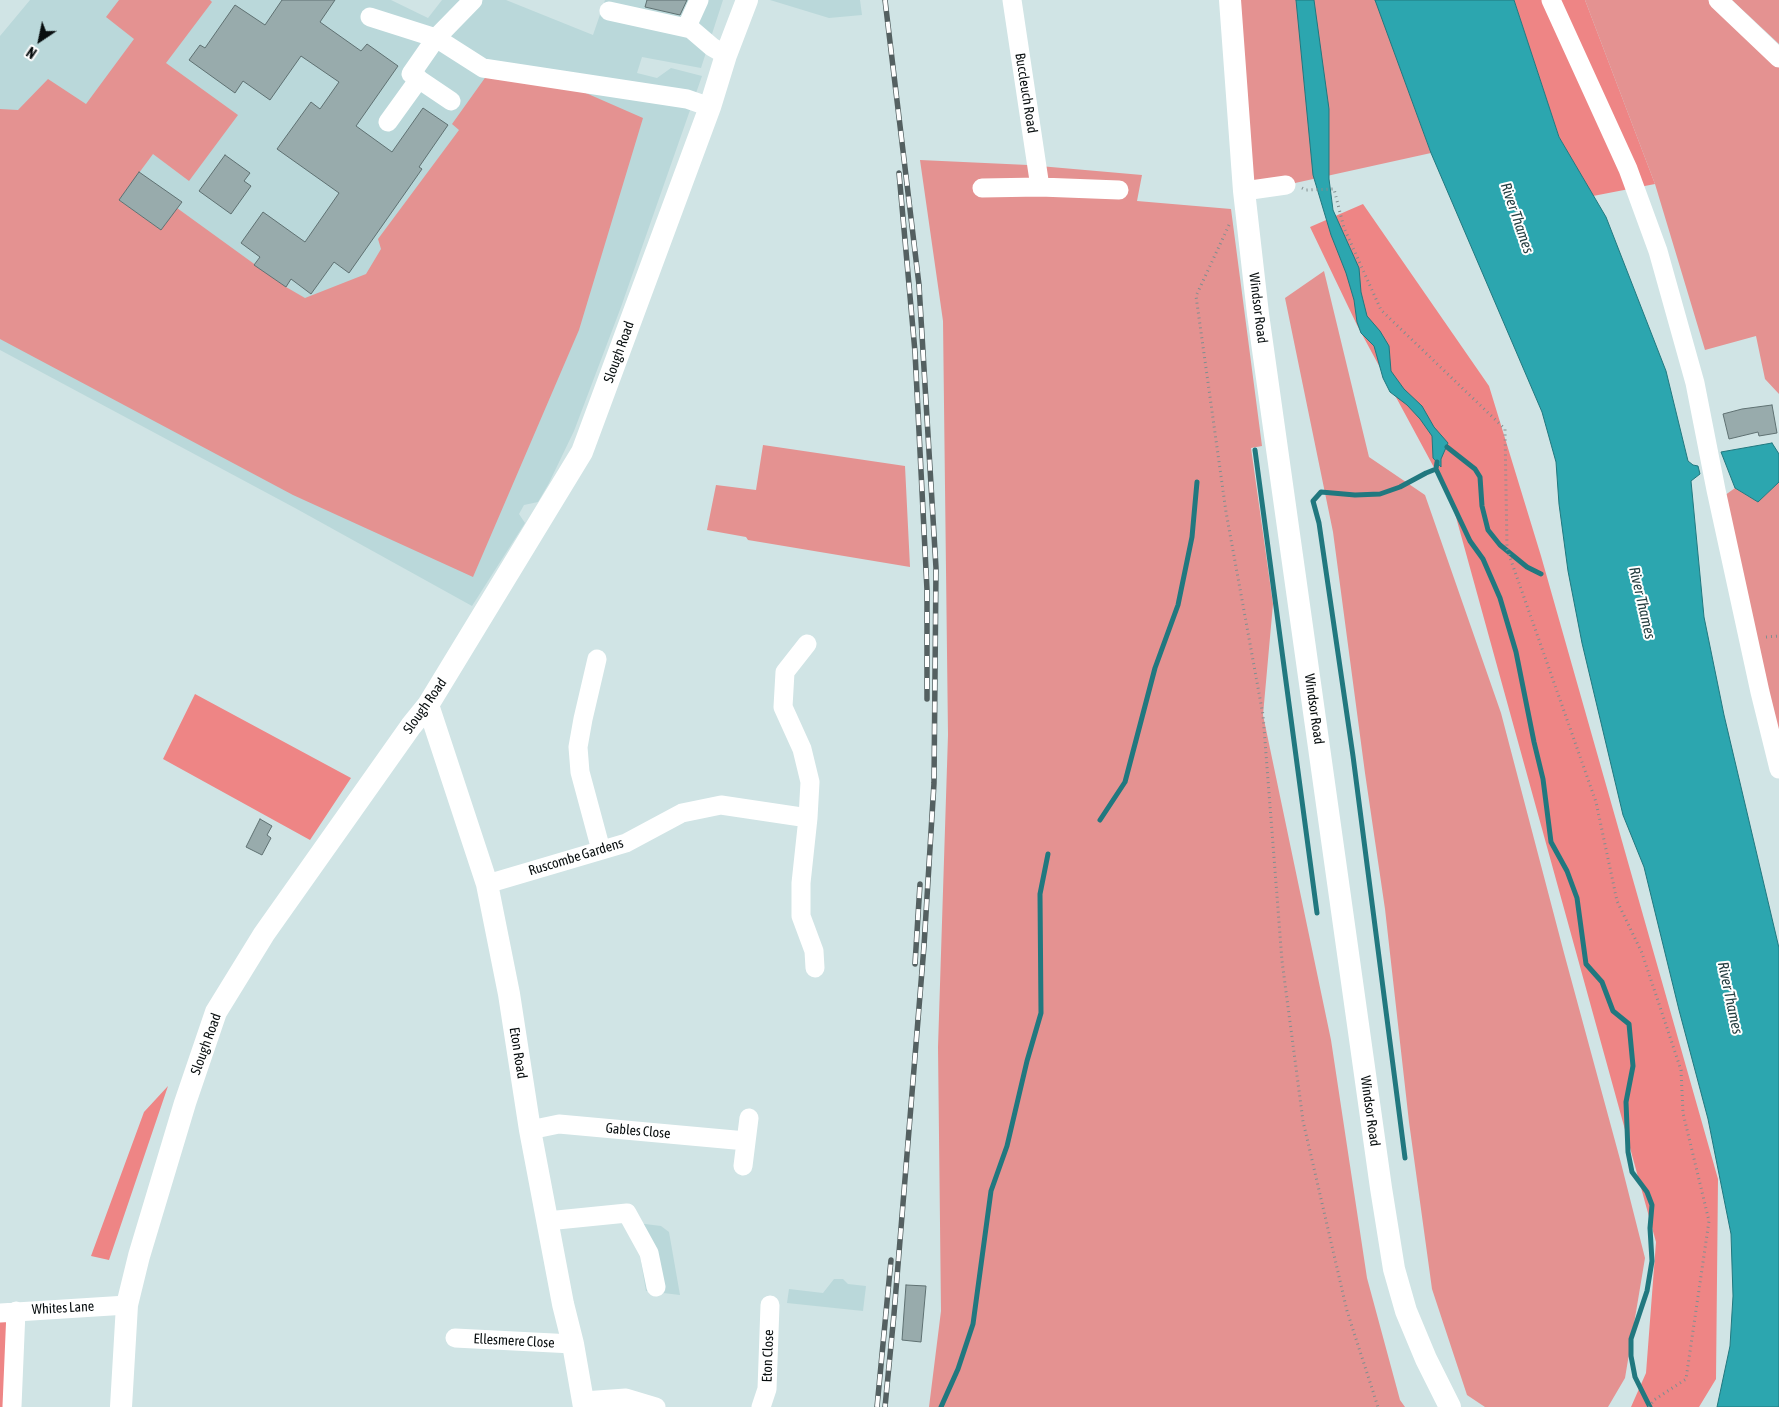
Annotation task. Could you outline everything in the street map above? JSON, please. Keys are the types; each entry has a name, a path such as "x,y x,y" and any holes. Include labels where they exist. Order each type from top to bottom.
{"main road":[{"name":"Slough Road","path":"121,1407 127,1305 145,1231 185,1102 216,1012 264,934 410,726 428,705 582,452 710,107 726,55 747,0"},
{"name":"Windsor Road","path":"1230,0 1244,191 1258,314 1394,1269 1406,1311 1426,1359 1450,1407"},
{"name":"Eton Road","path":"428,705 487,884 509,994 530,1130 562,1304 573,1344 584,1404"}],"street":[{"path":"691,29 689,22 699,0"},
{"name":"Buccleuch Road","path":"1012,0 1040,187"},
{"path":"1551,0 1628,168 1658,252 1695,384 1760,692 1779,769"},
{"path":"1718,0 1779,58"},
{"path":"451,101 411,74 436,38 473,1"},
{"path":"609,11 691,29 712,47 726,55"},
{"path":"370,17 436,38 483,68 687,99 710,107"},
{"path":"388,122 419,79"},
{"path":"1244,191 1286,185"},
{"path":"982,188 1040,187 1119,190"},
{"path":"807,644 785,672 783,708 802,749 810,782 801,883 801,916 814,951 815,968"},
{"path":"597,659 578,747 580,772 601,850"},
{"name":"Ruscombe Gardens","path":"487,884 626,843 682,813 721,805 808,818"},
{"path":"743,1166 749,1118"},
{"name":"Gables Close","path":"530,1130 559,1124 746,1141"},
{"path":"547,1221 627,1213 649,1253 656,1287"},
{"name":"Whites Lane","path":"8,1312 127,1305"},
{"name":"Eton Close","path":"760,1407 767,1390 770,1305"},
{"path":"8,1312 12,1406"},
{"name":"Ellesmere Close","path":"455,1338 573,1344"},
{"path":"584,1404 626,1398 656,1407"}],"path":[{"path":"1313,190 1334,189 1344,228 1381,310 1505,429 1507,549 1596,802 1617,901 1642,953 1681,1070 1682,1113 1709,1222 1686,1379 1654,1400 1649,1407"},
{"path":"1232,218 1196,296 1226,512 1262,715 1282,961 1303,1121 1347,1311 1378,1407"},
{"path":"1766,637 1779,636"}],"shaded area":[{"path":"30,0 391,0 428,18 442,0 506,0 593,35 605,0 723,0 701,68 642,57 637,73 657,78 671,68 702,76 621,307 574,431 538,502 524,505 519,514 525,523 472,606 295,508 0,350 0,36"},
{"path":"119,0 210,0 212,2 166,63 238,115 189,181 153,154 119,200 161,230 177,208 286,287 305,298 366,274 381,249 378,239 459,130 452,124 487,75 579,90 643,118 579,330 473,577 293,495 0,339 0,109 18,110 48,79 86,104 134,39 106,17"},
{"path":"770,0 860,0 862,15 829,18"},
{"path":"1228,0 1376,0 1431,153 1286,185 1244,191"},
{"path":"1514,0 1585,0 1655,184 1593,196 1559,137"},
{"path":"1585,0 1714,0 1779,61 1779,394 1765,379 1756,336 1705,350 1655,184"},
{"path":"1732,0 1779,0 1779,44"},
{"path":"920,160 1028,165 1142,175 1137,201 1231,209 1262,446 1251,448 1273,604 1263,715 1331,1040 1367,1278 1400,1400 1405,1407 929,1407 941,1311 938,1047 948,735 943,321"},
{"path":"1363,204 1489,386 1541,556 1718,1179 1716,1379 1699,1407 1631,1407 1646,1373 1656,1242 1451,499 1357,325 1310,227"},
{"path":"1324,271 1369,457 1425,495 1501,713 1645,1258 1625,1378 1608,1407 1485,1407 1467,1395 1432,1289 1409,1122 1385,909 1333,532 1285,298"},
{"path":"763,445 905,466 910,567 748,540 746,537 707,530 716,485 756,490"},
{"path":"1779,482 1779,765 1721,498 1735,488 1758,502"},
{"path":"195,694 351,778 310,840 163,759"},
{"path":"168,1086 109,1260 91,1256 144,1112"},
{"path":"637,1223 661,1226 669,1232 680,1295 646,1291 637,1238"},
{"path":"834,1279 843,1279 848,1284 866,1286 863,1311 787,1303 789,1289 823,1293"},
{"path":"0,1321 10,1321 9,1407 0,1407"}],"water":[{"path":"1296,0 1314,0 1329,109 1329,179 1333,210 1359,268 1361,292 1367,316 1380,331 1389,346 1391,371 1404,389 1422,406 1434,427 1448,443 1441,459 1441,467 1433,458 1432,436 1407,405 1390,392 1383,378 1374,346 1361,333 1357,322 1354,300 1346,273 1331,235 1313,175"},
{"name":"River Thames","path":"1375,0 1514,0 1559,137 1606,217 1666,371 1688,461 1698,466 1700,474 1691,481 1704,617 1724,715 1779,948 1779,1407 1717,1407 1730,1346 1733,1296 1731,1234 1708,1119 1644,867 1623,815 1582,643 1568,571 1559,504 1556,462 1542,412 1431,153"},
{"path":"1772,443 1779,454 1779,482 1758,502 1735,488 1721,452"}],"building":[{"path":"282,0 335,0 320,22 361,51 367,44 398,66 356,126 392,152 423,108 448,125 419,167 422,169 349,273 334,262 311,294 291,279 286,287 254,265 260,257 241,243 263,212 305,242 339,193 277,149 311,102 320,109 339,82 301,56 270,100 243,81 235,93 189,60 200,45 205,48 235,5 265,25"},
{"path":"647,0 687,0 680,15 645,7"},
{"path":"225,155 250,173 244,181 251,186 231,214 199,191"},
{"path":"139,172 182,202 161,230 119,200"},
{"path":"1772,405 1777,433 1759,436 1758,432 1729,439 1723,414"},
{"path":"260,819 272,826 267,835 271,838 262,855 246,847"},
{"path":"906,1285 926,1286 921,1342 902,1340"}],"waterway":[{"path":"1447,447 1475,469 1480,477 1482,506 1488,530 1500,545 1527,567 1541,574"},
{"path":"1255,450 1317,913"},
{"path":"1437,462 1436,469 1470,541 1483,559 1500,598 1516,652 1543,779 1551,842 1567,871 1577,898 1586,964 1602,982 1613,1011 1629,1024 1633,1066 1626,1102 1628,1152 1632,1172 1647,1192 1652,1205 1650,1228 1652,1261 1647,1291 1631,1339 1631,1356 1635,1377 1650,1407"},
{"path":"1405,1158 1353,756 1319,523 1313,501 1321,492 1355,495 1380,494 1400,487 1436,469"},
{"path":"1100,820 1125,782 1155,668 1178,605 1192,537 1197,482"},
{"path":"941,1407 958,1369 973,1324 991,1191 1007,1146 1027,1061 1041,1013 1040,894 1048,854"}],"railway":[{"path":"885,0 919,285 936,568 934,783 924,946 885,1407"},
{"path":"899,173 915,352 927,590 927,699"},
{"path":"915,964 920,884"},
{"path":"877,1407 891,1260"}]}
